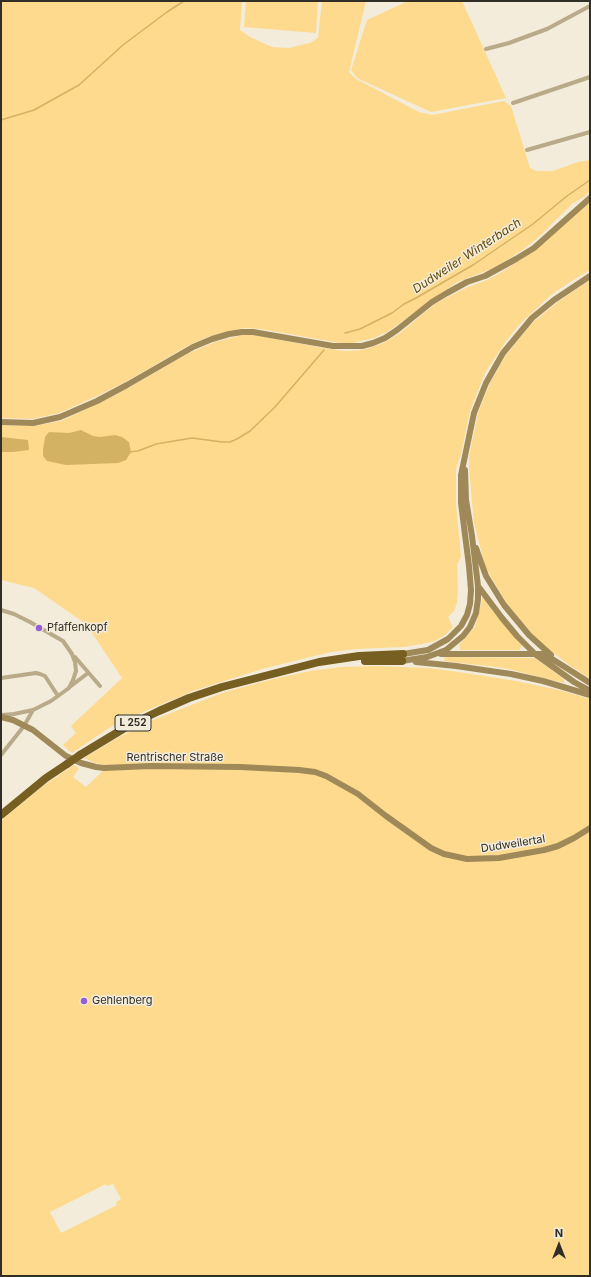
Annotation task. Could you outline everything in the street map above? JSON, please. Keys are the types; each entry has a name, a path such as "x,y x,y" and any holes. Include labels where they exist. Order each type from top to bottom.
{"highway":[{"name":"L 252","path":"1,815 40,782 80,755 128,726 189,698 222,687 304,666 403,657"}],"main road":[{"path":"1,422 32,423 60,417 97,401 128,385 193,347 229,334 254,332 334,346 362,346 373,343 385,338 397,330 432,302 447,293 467,282 486,276 534,248 590,198"},
{"path":"403,657 428,650 448,639 461,626 467,615 470,604 471,590 470,566 461,503 461,475 470,427 479,398 493,368 522,330 543,309 590,276"},
{"path":"403,657 418,659 438,654 446,650 463,636 470,627 476,613 478,586 466,500 465,456"},
{"path":"472,536 486,576 504,605 529,635 563,665"},
{"path":"470,566 478,586 517,636 535,654 590,691"},
{"path":"438,654 535,654 549,656 590,683"},
{"path":"403,657 511,674 543,681 590,695"},
{"name":"Rentrischer Straße","path":"1,716 33,730 66,756 81,763 96,767 240,767 308,771 326,776 358,794"},
{"name":"Dudweilertal","path":"358,794 431,848 444,854 467,860 499,858 544,850 558,846 590,828"}],"street":[{"path":"486,49 547,29 590,6"},
{"path":"513,103 568,83 590,77"},
{"path":"527,150 590,132"},
{"path":"1,610 14,614 63,641 72,654 100,686"},
{"path":"69,688 76,671 72,654"},
{"path":"1,678 36,673 40,674 45,676 58,696"},
{"path":"1,716 33,710 52,701 88,673"},
{"path":"1,755 24,726 33,710"}],"shaded area":[{"path":"1,1 242,1 240,30 250,37 272,47 289,48 310,43 318,38 322,1 366,1 349,72 356,79 419,112 432,115 504,101 511,106 530,168 536,171 553,171 578,162 590,160 590,191 584,197 572,204 540,236 524,249 494,268 457,282 396,326 374,338 352,343 340,343 261,329 245,328 229,331 210,336 189,345 127,381 59,413 32,419 1,418"},
{"path":"246,1 318,1 316,33 244,27"},
{"path":"408,1 462,1 506,98 431,112 357,78 351,70 367,20"},
{"path":"590,200 590,270 551,295 519,325 506,341 485,373 470,411 461,454 456,469 456,504 461,557 457,565 457,603 454,611 448,617 453,627 445,635 435,641 422,644 403,647 356,649 331,652 262,669 193,691 148,710 112,726 72,753 63,745 76,733 71,726 122,678 86,624 34,588 1,580 1,425 33,426 61,421 116,395 189,353 215,342 243,335 254,335 345,351 363,350 381,344 399,334 436,303 468,287 487,280 525,257 541,245"},
{"path":"590,280 590,679 539,642 509,607 486,569 474,523 469,457 478,413 490,383 506,355 532,323 559,301"},
{"path":"81,430 93,436 100,437 115,435 122,437 129,442 131,452 126,460 118,463 66,465 47,461 43,456 45,437 49,432 69,433"},
{"path":"1,437 28,440 29,450 1,452"},
{"path":"483,596 522,644 520,650 460,650 459,645 475,627"},
{"path":"445,657 535,658 564,679 564,683 504,668 444,661"},
{"path":"374,666 429,668 516,681 559,690 590,699 590,1276 1,1276 1,821 42,787 74,765 79,768 73,777 86,787 108,766 95,763 84,758 148,722 222,693 273,679 310,671 341,667","holes":["106,1184 107,1186 113,1184 121,1199 116,1202 117,1205 61,1233 50,1212"]}],"waterway":[{"path":"1,120 34,110 79,85 123,45 184,1"},
{"name":"Dudweiler Winterbach","path":"345,333 360,329 392,313 404,304 473,265 533,224 567,196 590,180"},
{"name":"Dudweiler Winterbach","path":"129,452 138,451 156,444 192,438 222,442 230,442 237,439 250,431 275,407 324,350"}],"place":[{"name":"Pfaffenkopf","path":"39,628"},
{"name":"Gehlenberg","path":"84,1001"}]}
